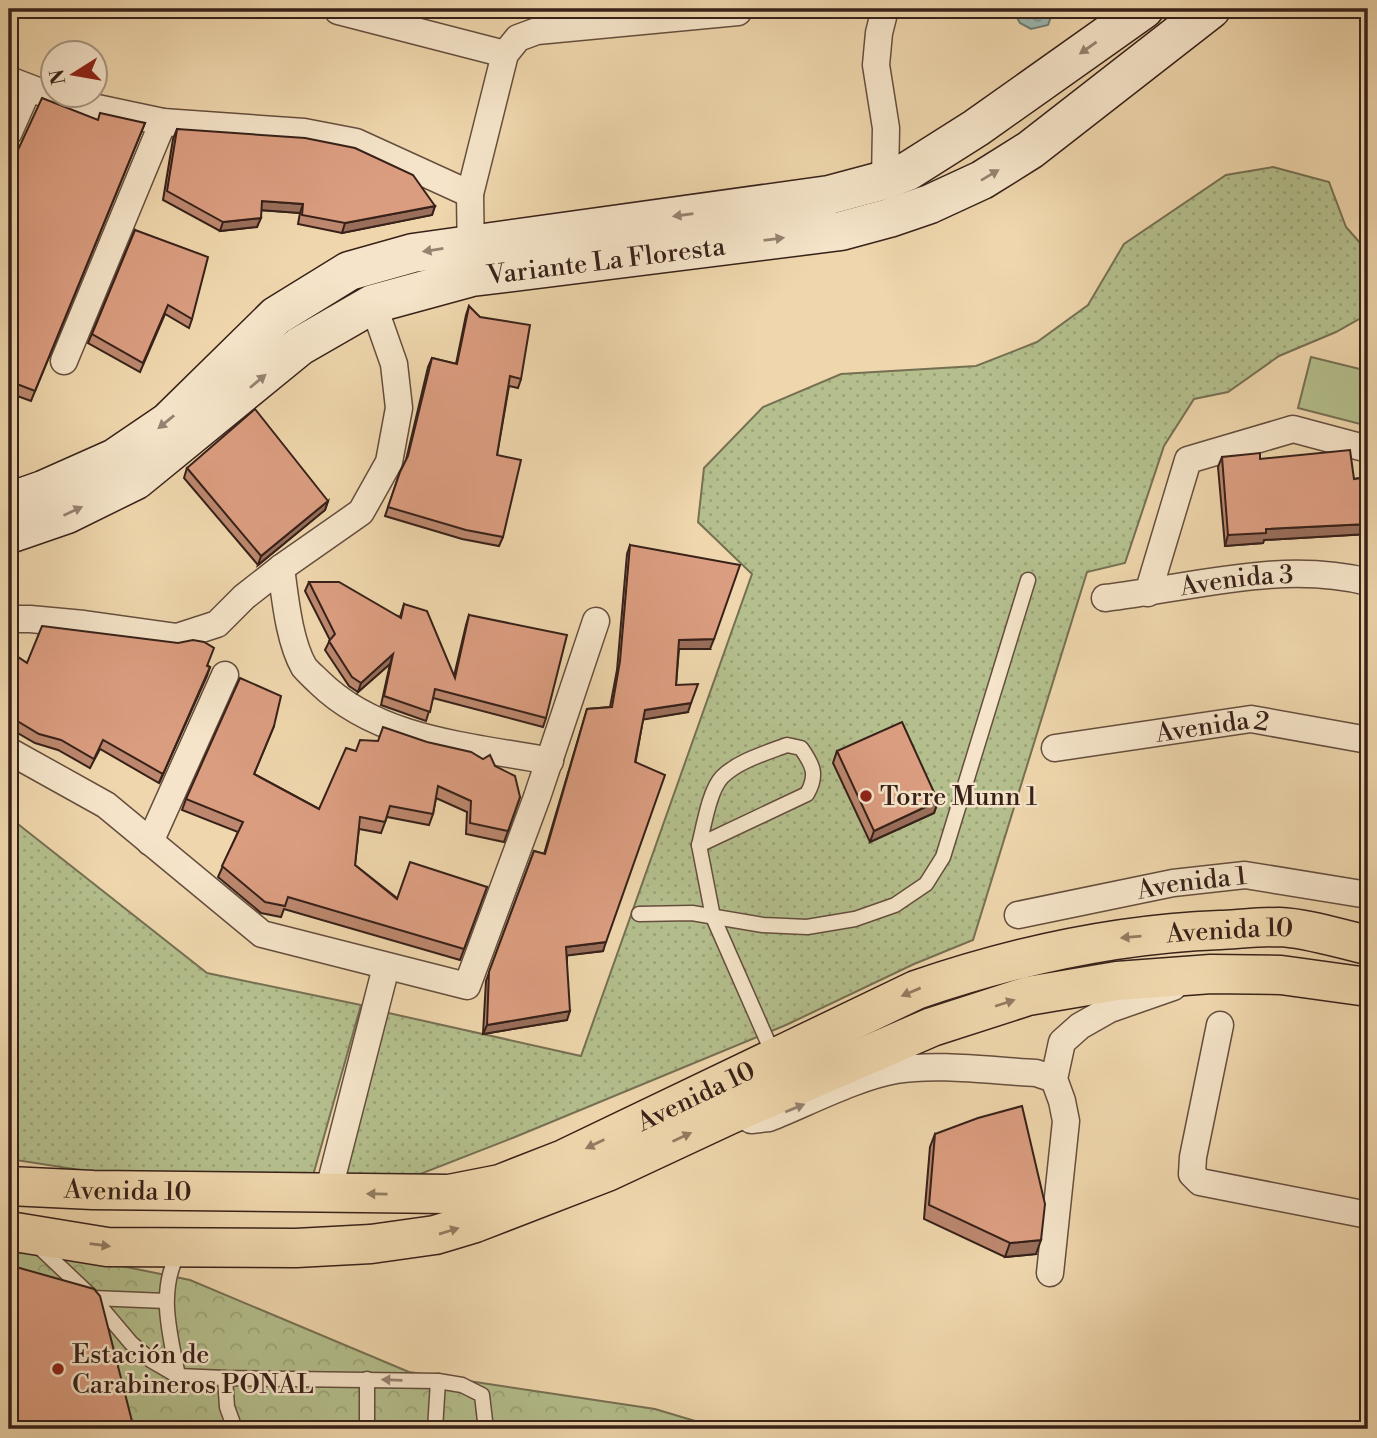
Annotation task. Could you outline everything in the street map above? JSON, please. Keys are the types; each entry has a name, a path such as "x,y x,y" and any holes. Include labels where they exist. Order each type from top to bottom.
{"main road":[{"name":"Variante La Floresta","path":"9,534 67,514 136,480 300,346 373,304 471,261 829,195 885,180 908,171 976,128 1144,9"},
{"name":"Variante La Floresta","path":"9,502 115,458 136,444 168,422 276,317 349,271 413,253 471,261 841,231 889,218 930,204 982,180 1030,150 1211,9"},
{"name":"Avenida 10","path":"9,1186 93,1190 449,1194 500,1185 564,1159 916,990 977,969 1117,938 1193,931 1281,927 1368,945"},
{"name":"Avenida 10","path":"18,1232 107,1247 296,1248 371,1244 435,1235 475,1223 607,1172 729,1115 932,1027 1028,996 1116,981 1211,974 1281,975 1368,986"}],"street":[{"path":"885,9 879,33 876,65 886,128 885,180"},
{"path":"338,11 505,54"},
{"path":"471,261 470,194 505,54 518,38 537,32 738,12"},
{"path":"9,132 18,84 64,101 163,122 304,132 356,142 470,194"},
{"path":"64,360 163,122"},
{"path":"9,620 30,618 177,637 217,624 244,597 281,568 361,512 389,462 399,408 394,363 373,304"},
{"path":"1148,593 1188,460 1293,429 1368,449"},
{"path":"281,568 290,628 304,667 334,697 370,719 424,737 550,761"},
{"name":"Avenida 3","path":"1105,598 1254,576 1307,573 1368,582"},
{"path":"9,751 106,805 262,933 467,986 550,761 596,621"},
{"path":"150,842 225,675"},
{"name":"Avenida 2","path":"1055,748 1251,719 1368,740"},
{"name":"Avenida 1","path":"1018,915 1173,883 1245,875 1368,895"},
{"path":"328,1193 386,967"},
{"path":"1050,1273 1066,1121 1054,1079 1062,1042 1080,1026 1110,1009 1211,974"},
{"path":"1220,1025 1193,1157 1192,1174 1200,1182 1368,1215"},
{"path":"729,1115 752,1120 769,1118 895,1070 922,1068 1037,1073 1054,1079"}],"lane":[{"path":"639,914 692,913 763,925 807,927 855,919 895,905 926,884 943,857 1028,580"},
{"path":"699,845 807,794 814,781 811,762 801,748 787,745 736,766 721,778 710,803 699,845 713,917 774,1056"},
{"path":"18,1232 93,1298 131,1343 152,1361 178,1376 438,1381 462,1385 482,1395 484,1429"},
{"path":"178,1376 166,1301 168,1274 181,1247"},
{"path":"93,1298 166,1301"},
{"path":"225,1378 227,1406 235,1429"},
{"path":"367,1379 367,1429"},
{"path":"435,1429 438,1381"}],"green space":[{"path":"1273,167 1329,182 1346,227 1368,252 1368,314 1336,332 1279,356 1228,392 1194,399 1164,446 1125,563 1087,572 973,940 914,964 786,1025 410,1178 342,1181 384,1012 581,1056 752,574 698,522 704,468 763,407 841,374 976,366 1037,342 1088,305 1124,244 1226,175"},
{"path":"1311,357 1368,371 1368,426 1298,408"},
{"path":"9,817 207,973 361,1005 310,1186 164,1183 9,1159"},
{"path":"9,1243 190,1280 409,1372 655,1409 722,1429 9,1429"}],"water":[{"path":"1012,9 1054,9 1048,25 1031,29 1020,23"}],"building":[{"path":"38,107 67,108 98,120 100,113 145,123 35,391 9,381 9,146 17,152"},
{"path":"177,129 305,138 355,148 413,175 435,206 345,223 302,215 303,204 262,201 261,218 223,222 167,191"},
{"path":"135,230 208,257 192,319 168,305 143,363 92,334"},
{"path":"469,306 480,317 530,325 521,379 510,376 497,455 521,460 503,537 466,530 388,507 408,456 432,358 457,364"},
{"path":"255,409 328,501 261,556 187,468"},
{"path":"1350,450 1354,479 1368,477 1368,524 1266,529 1266,533 1228,535 1222,457 1260,453 1260,459"},
{"path":"630,545 740,565 714,639 679,640 676,685 698,684 691,703 645,710 635,762 665,775 606,942 566,947 570,1011 487,1025 489,972 534,851 545,854 587,709 612,707 620,661"},
{"path":"309,582 339,582 401,618 404,604 427,611 455,678 469,615 567,635 546,718 435,689 430,712 384,696 393,654 361,683 352,677 329,641 335,634"},
{"path":"42,626 178,643 193,640 214,648 207,666 210,667 163,774 103,740 94,759 61,740 39,734 9,716 9,651 27,663"},
{"path":"240,678 281,696 274,726 254,774 319,809 346,748 356,751 360,740 378,741 383,727 427,742 471,752 483,759 490,755 495,766 515,776 520,797 508,831 470,823 471,801 438,786 433,814 390,806 385,822 360,817 355,865 397,899 410,862 487,887 464,949 288,897 285,906 265,902 222,866 243,822 186,799"},
{"path":"902,722 938,801 874,831 837,751"},
{"path":"1022,1106 1045,1204 1041,1240 1010,1243 929,1205 935,1134"},
{"name":"Estación de Carabineros PONAL","path":"9,1265 94,1289 100,1296 134,1429 9,1429"}],"place":[{"name":"Torre Munn 1","path":"866,796"},
{"name":"Estación de Carabineros PONAL","path":"58,1369"}]}
